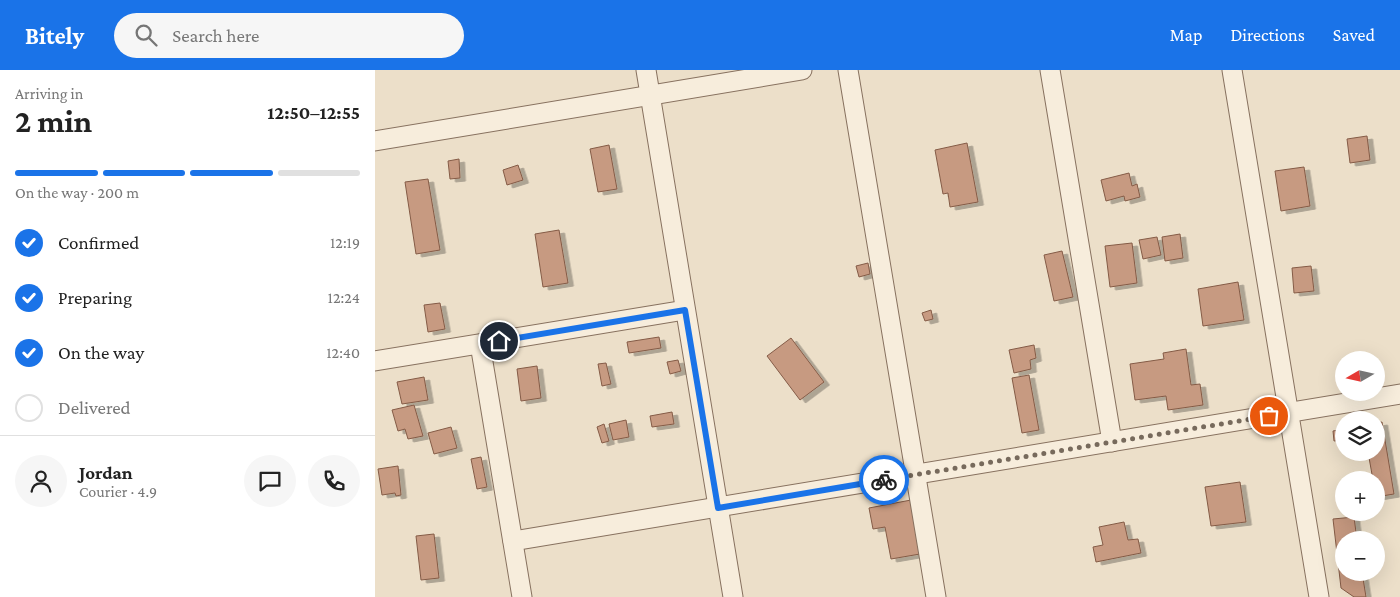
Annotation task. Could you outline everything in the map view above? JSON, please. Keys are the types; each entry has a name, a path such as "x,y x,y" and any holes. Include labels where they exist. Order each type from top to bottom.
{"street":[{"path":"645,70 733,597"},
{"path":"375,141 802,70"},
{"path":"848,70 936,597"},
{"path":"1050,70 1112,442"},
{"path":"1232,70 1319,597"},
{"path":"375,361 685,310"},
{"path":"480,344 522,597"},
{"path":"513,542 1400,394"}],"building":[{"path":"1367,136 1370,160 1350,163 1347,139"},
{"path":"967,143 978,202 950,207 948,193 943,194 935,150"},
{"path":"609,145 617,189 598,192 590,149"},
{"path":"459,159 460,178 450,179 448,161"},
{"path":"518,165 523,180 507,185 503,170"},
{"path":"1304,167 1310,206 1281,211 1275,171"},
{"path":"1129,173 1132,186 1137,184 1140,197 1125,201 1124,196 1106,201 1101,180"},
{"path":"428,179 440,250 416,254 405,182"},
{"path":"559,230 568,283 543,287 535,234"},
{"path":"1180,234 1183,258 1165,261 1162,237"},
{"path":"1157,237 1161,255 1143,259 1139,240"},
{"path":"1132,243 1137,283 1110,287 1105,246"},
{"path":"1062,251 1073,297 1054,301 1044,255"},
{"path":"868,263 870,274 859,277 856,266"},
{"path":"1311,266 1314,291 1294,293 1292,268"},
{"path":"1238,282 1244,320 1203,326 1198,289"},
{"path":"440,303 445,329 428,332 424,305"},
{"path":"931,310 933,319 925,321 922,313"},
{"path":"659,337 661,348 629,353 627,342"},
{"path":"791,338 824,382 800,400 767,356"},
{"path":"1034,345 1036,358 1030,360 1031,369 1014,373 1009,350"},
{"path":"1186,349 1191,385 1200,384 1203,405 1168,410 1166,396 1135,400 1130,364 1164,359 1163,353"},
{"path":"678,360 681,371 670,374 667,362"},
{"path":"606,363 611,384 602,386 598,364"},
{"path":"537,366 541,398 521,401 517,369"},
{"path":"1029,375 1039,430 1022,433 1012,378"},
{"path":"424,377 428,400 402,404 397,382"},
{"path":"414,405 423,436 408,439 405,429 398,431 392,410"},
{"path":"672,412 674,424 652,427 650,416"},
{"path":"626,420 629,437 613,440 609,424"},
{"path":"604,424 609,441 602,443 597,427"},
{"path":"451,427 457,448 434,454 428,433"},
{"path":"1385,440 1394,494 1385,496 1385,471 1371,471 1370,461 1385,461"},
{"path":"481,457 487,487 477,489 471,459"},
{"path":"398,466 401,495 396,496 395,493 382,495 378,469"},
{"path":"1240,482 1246,522 1211,526 1205,487"},
{"path":"911,500 920,554 891,559 885,527 873,529 869,508"},
{"path":"1333,519 1335,519 1335,521 1355,521 1356,531 1335,531 1335,536"},
{"path":"1124,522 1128,540 1138,539 1141,553 1096,562 1093,547 1103,545 1099,527"},
{"path":"434,534 439,578 421,580 416,536"},
{"path":"1340,581 1363,581 1366,597 1354,597 1341,588"}],"way so far":[{"path":"884,480 1269,416"}],"route":[{"path":"499,341 685,310 718,508 884,480"}]}
